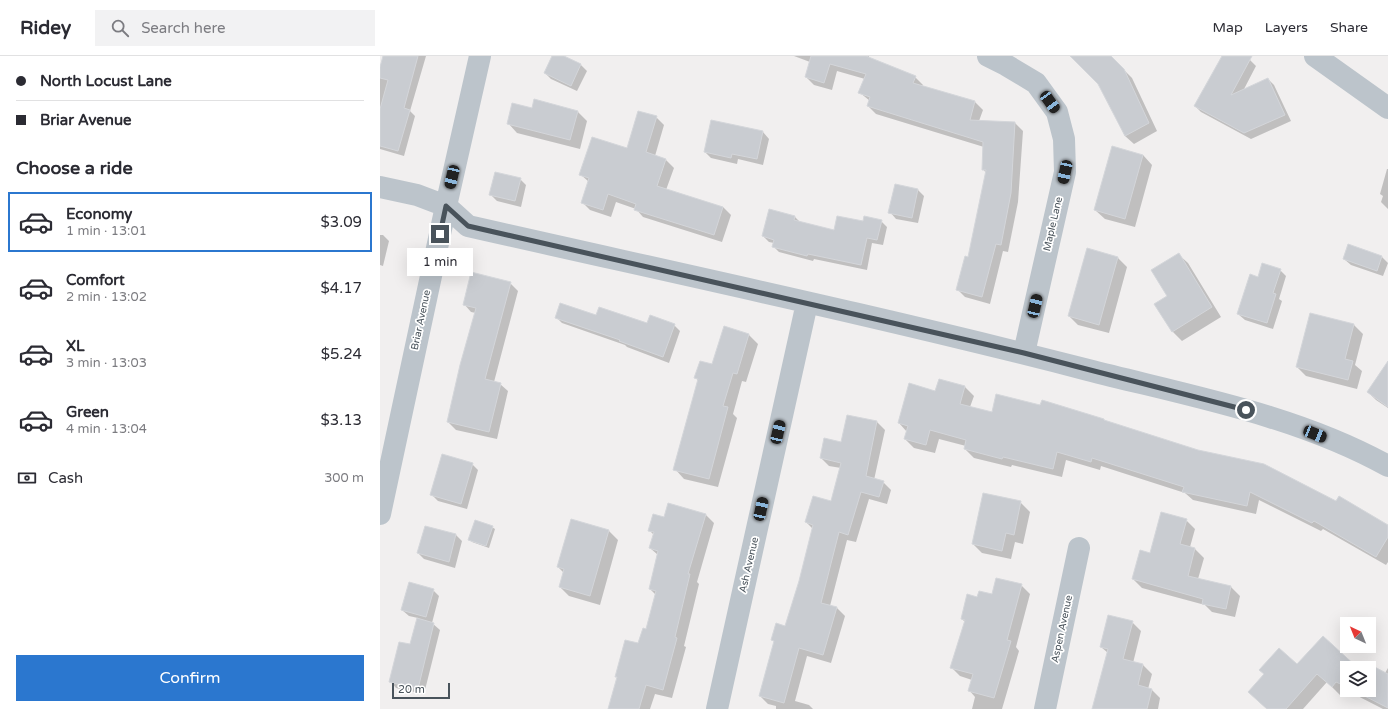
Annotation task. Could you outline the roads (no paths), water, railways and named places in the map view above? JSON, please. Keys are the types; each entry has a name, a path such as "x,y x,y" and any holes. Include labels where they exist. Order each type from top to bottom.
{"street":[{"name":"Briar Avenue","path":"380,514 446,206 480,56"},
{"name":"Maple Lane","path":"988,56 1036,83 1057,112 1064,139 1065,172 1024,353"},
{"path":"1314,56 1388,108"},
{"path":"380,187 417,195 446,206 468,226 1024,353 1276,418 1367,454 1388,466"},
{"name":"Ash Avenue","path":"717,709 807,303"},
{"name":"Aspen Avenue","path":"1045,709 1079,548"}]}
